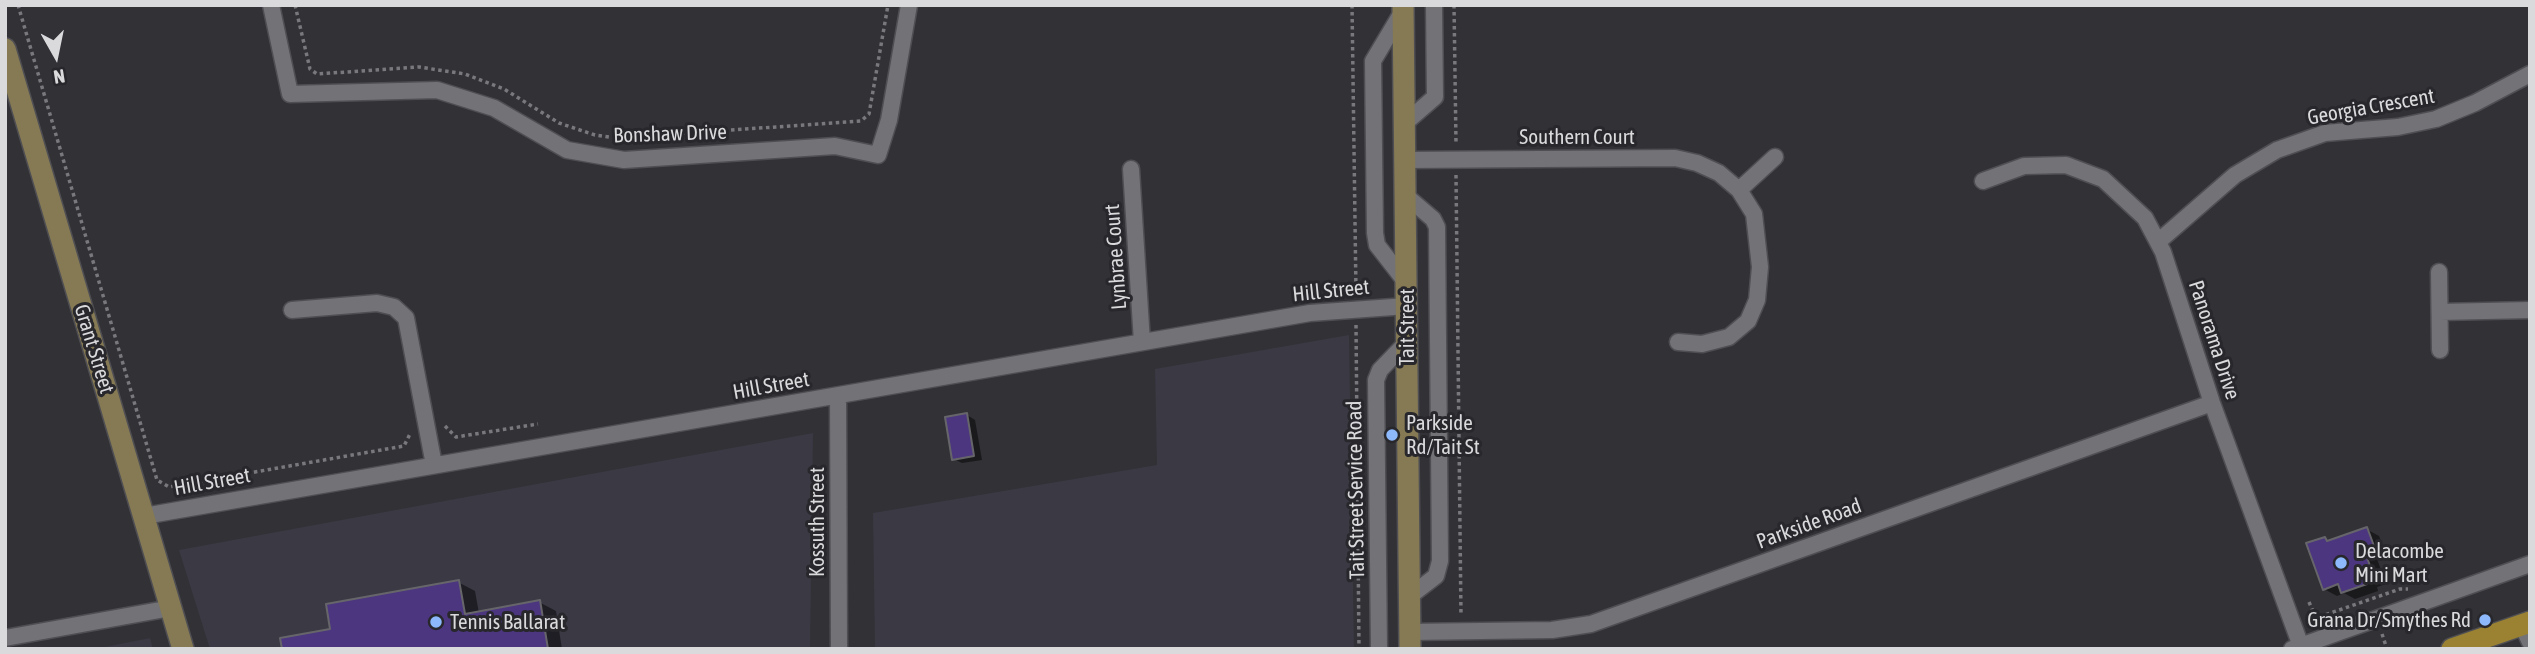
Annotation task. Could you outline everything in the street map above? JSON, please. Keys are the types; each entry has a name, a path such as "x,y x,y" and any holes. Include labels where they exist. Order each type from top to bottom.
{"main road":[{"path":"2452,649 2527,629"}],"street":[{"name":"Bonshaw Drive","path":"271,5 290,94 416,88 450,92 494,108 567,150 624,160 835,146 878,155 889,120 909,5"},
{"path":"1405,123 1435,97 1434,5"},
{"path":"1404,6 1391,36 1373,61 1374,220 1376,243 1406,283"},
{"name":"Tait Street","path":"1404,6 1410,640"},
{"name":"Grant Street","path":"5,49 183,649"},
{"name":"Georgia Crescent","path":"2159,241 2235,175 2277,150 2325,133 2398,127 2436,119 2475,103 2530,74"},
{"name":"Southern Court","path":"1405,160 1675,158 1706,166 1739,190 1752,209 1760,275 1755,307 1745,324 1725,339 1702,344 1678,342"},
{"path":"1739,190 1776,158"},
{"name":"Panorama Drive","path":"1983,181 2006,171 2033,165 2058,164 2083,169 2103,179 2145,218 2159,241 2212,403 2298,648"},
{"name":"Lynbrae Court","path":"1131,169 1142,342"},
{"path":"1405,195 1433,219 1437,227 1440,567 1434,578 1410,596"},
{"path":"2439,272 2440,350"},
{"path":"292,310 377,303 399,312 409,325 434,465"},
{"name":"Hill Street","path":"144,516 1310,313 1407,306"},
{"path":"2440,312 2530,310"},
{"name":"Tait Street Service Road","path":"1379,649 1376,380 1380,370 1407,342"},
{"name":"Kossuth Street","path":"838,396 839,649"},
{"name":"Parkside Road","path":"1410,640 1461,631 1552,630 1591,624 2212,403"},
{"path":"2298,648 2530,564"},
{"path":"5,638 171,608"}],"path":[{"path":"18,5 157,480 169,487 404,446 410,436 410,430 445,424 446,429 456,437 538,424"},
{"path":"295,5 310,69 317,74 419,67 465,74 504,89 559,123 595,135 617,138 861,121 869,114 888,5"},
{"path":"1352,5 1359,649"},
{"path":"1454,5 1461,631"}],"shaded area":[{"path":"1349,335 1354,649 875,649 873,513 1157,465 1155,369"},
{"path":"813,433 810,649 210,649 179,550"},
{"path":"150,638 153,649 95,649"}],"building":[{"path":"967,413 974,456 952,460 945,417"},
{"name":"Delacombe Mini Mart","path":"2367,527 2374,546 2364,549 2374,577 2366,580 2367,584 2341,593 2338,584 2323,590 2306,543 2325,537 2327,541"},
{"name":"Tennis Ballarat","path":"459,580 465,614 540,600 548,649 282,649 280,638 330,629 326,604"}],"place":[{"name":"Parkside Rd/Tait St","path":"1392,435"},
{"name":"Delacombe Mini Mart","path":"2341,563"},
{"name":"Grana Dr/Smythes Rd","path":"2485,620"},
{"name":"Tennis Ballarat","path":"436,622"}]}
